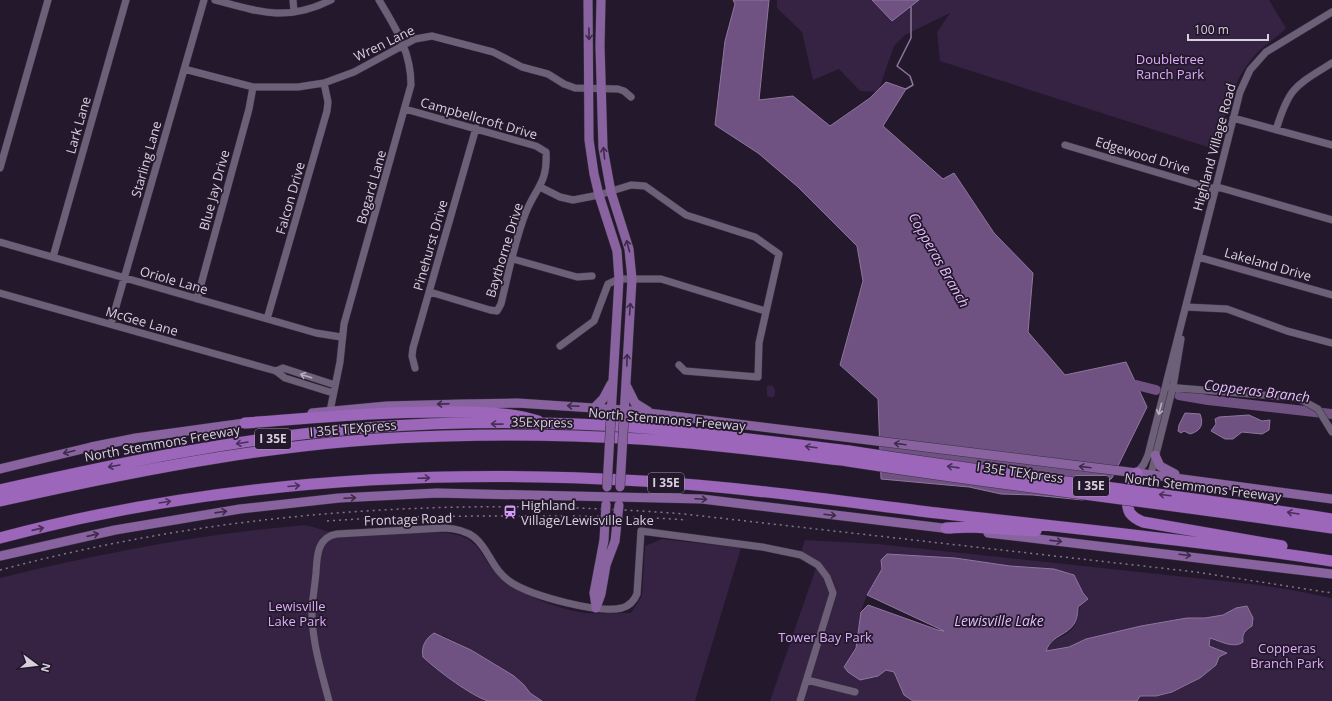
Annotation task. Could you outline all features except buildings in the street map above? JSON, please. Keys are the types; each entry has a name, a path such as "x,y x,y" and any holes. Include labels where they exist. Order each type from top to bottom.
{"highway":[{"path":"245,423 419,412 472,412 524,416 550,425"},
{"name":"North Stemmons Freeway","path":"0,490 89,470 232,445 328,431 441,424 550,425 644,428 849,456 1242,505 1332,519"},
{"name":"35Express","path":"426,436 522,435 641,439 849,456"},
{"name":"I 35E TEXpress","path":"0,501 93,480 237,455 327,443 426,436"},
{"name":"I 35E TEXpress","path":"849,456 1044,490 1241,514 1332,528"},
{"path":"1137,473 1132,483 1128,505 1133,517 1143,522 1332,554"},
{"name":"I 35E","path":"0,538 103,513 240,492 357,481 475,476 594,478 702,485 1242,547 1332,561"},
{"path":"946,528 972,527 1050,532 1064,527"}],"main road":[{"path":"588,0 590,88 589,140 599,195 617,251 619,279 604,540 594,593 596,608"},
{"path":"596,608 601,594 606,565 615,541 620,501 632,279 629,249 611,192 603,148 601,0"},
{"path":"594,408 605,396 613,379"},
{"path":"626,383 629,394 634,402 653,413"},
{"name":"North Stemmons Freeway","path":"0,469 114,442 330,410 387,406 517,403 594,408 611,413 653,413 744,423 784,430 1151,474 1332,499"},
{"path":"1155,455 1160,467 1185,479"},
{"path":"0,556 115,530 182,518 339,498 445,493 620,501 702,499 1332,574"}],"street":[{"path":"0,168 48,0"},
{"name":"Lark Lane","path":"53,257 126,0"},
{"name":"Starling Lane","path":"111,324 204,0"},
{"path":"215,0 263,13 305,11 331,0"},
{"path":"294,0 294,12"},
{"name":"Bogard Lane","path":"330,410 340,362 342,337 411,85 411,71 404,44 379,0"},
{"name":"Highland Village Road","path":"1151,474 1181,338 1180,331 1214,188 1244,81 1250,70 1262,56 1332,12"},
{"name":"Wren Lane","path":"184,69 253,87 298,87 324,82 354,72 404,44 423,37 443,38 493,52 522,67 548,74 564,84 575,88 601,88 607,90 618,89 631,97"},
{"path":"1276,130 1287,99 1296,87 1332,63"},
{"name":"Falcon Drive","path":"267,319 327,112 328,102 324,82"},
{"name":"Blue Jay Drive","path":"196,299 249,109 253,87"},
{"name":"Campbellcroft Drive","path":"405,109 536,146 546,152"},
{"path":"1233,118 1332,145"},
{"name":"Pinehurst Drive","path":"415,368 412,356 413,348 476,128"},
{"name":"Edgewood Drive","path":"1065,145 1332,220"},
{"name":"Baythorne Drive","path":"430,292 497,311 501,304 526,210 545,176 546,152"},
{"path":"540,187 566,199 599,195 631,185 645,186 686,215 749,234 779,254 758,343 758,377 685,371 679,365"},
{"name":"Oriole Lane","path":"0,242 323,335 342,337"},
{"name":"Lakeland Drive","path":"1198,257 1332,295"},
{"path":"513,259 577,277 592,276"},
{"path":"560,346 594,321 608,284 619,279 661,279 765,311"},
{"name":"McGee Lane","path":"0,293 276,371 285,378 333,393"},
{"path":"1186,307 1227,309 1286,331 1332,343"},
{"name":"McGee Lane","path":"276,371 283,368 335,385"},
{"path":"1169,387 1298,398 1318,409 1331,430"},
{"name":"Highland Village Road","path":"1137,473 1144,464 1148,455 1169,387"},
{"name":"Frontage Road","path":"329,701 316,647 312,607 320,545 326,538 337,534 439,528 462,530 480,542 500,572 512,583 568,604 596,608 621,608 627,606 636,598 639,586 642,532 762,547 801,555 818,565 828,577 833,592 807,680"},
{"path":"800,701 807,680 855,692"}],"green space":[{"name":"Doubletree Ranch Park","path":"777,0 1269,0 1286,28 1256,54 1247,64 1240,76 1230,99 1217,150 940,61 937,32 950,13 905,35 894,46 878,92 860,91 839,69 813,80 802,32 777,8"},
{"path":"772,385 775,389 775,395 772,398 767,396 767,386"},
{"name":"Lewisville Lake Park","path":"305,525 349,536 436,532 461,536 468,539 478,548 493,570 505,582 538,600 585,613 631,613 642,596 645,546 662,539 741,548 695,701 542,701 529,693 524,685 514,676 471,650 442,635 423,657 464,688 488,701 0,701 0,578 76,560 189,539"},
{"name":"Copperas Branch Park","path":"805,540 877,544 1251,584 1332,598 1332,701 1137,701 1140,696 1164,695 1183,688 1209,671 1219,657 1224,656 1222,650 1209,646 1210,638 1232,645 1242,637 1244,631 1236,608 1223,615 1205,618 1187,618 1141,626 1086,639 1069,647 1046,651 1051,643 1069,632 1076,622 1083,593 1074,575 1054,569 1010,566 955,558 887,554 881,560 882,569 867,595 861,611 858,642 849,658 848,672 858,676 867,677 877,675 886,670 894,672 904,695 913,701 770,701 816,568 807,561 799,559"}],"water":[{"path":"733,0 769,0 759,100 793,96 830,126 870,98 886,82 906,89 883,126 943,179 954,173 994,233 1033,273 1028,332 1065,375 1126,362 1147,407 1112,478 1083,500 1033,495 1001,494 969,487 881,479 878,399 840,365 863,281 857,246 798,187 758,153 715,125 725,41 735,4"},
{"path":"872,0 919,0 892,21"},
{"path":"1185,413 1200,414 1202,421 1201,427 1194,433 1190,434 1184,431 1181,433 1178,431 1179,425"},
{"path":"1249,415 1262,421 1270,420 1269,430 1262,434 1242,432 1233,439 1225,439 1211,431 1216,424 1215,419 1219,417"},
{"name":"Lewisville Lake","path":"887,554 955,558 1010,566 1054,569 1074,575 1083,593 1088,599 1078,607 1077,617 1070,629 1049,644 1046,651 1069,647 1086,639 1141,626 1187,618 1205,618 1223,615 1236,608 1247,606 1253,618 1252,626 1244,632 1243,642 1239,644 1231,645 1210,638 1209,646 1227,653 1219,657 1216,665 1200,678 1172,692 1156,696 1140,696 1137,701 913,701 904,695 894,672 886,670 878,676 860,680 848,672 844,667 856,648 861,612 868,605 944,631 867,595 882,569 881,560"},
{"path":"434,633 471,650 514,676 530,693 542,701 488,701 472,694 423,657 424,644"}],"waterway":[{"path":"906,89 913,85 910,76 897,66 911,38 911,7"},
{"name":"Copperas Branch","path":"1125,387 1136,385 1156,390"},
{"name":"Copperas Branch","path":"1179,395 1208,400 1332,414"}],"railway":[{"path":"0,570 84,550 168,533 254,521 340,513 426,508 512,507 598,509 684,514 1196,572 1332,593"},
{"path":"327,521 401,517 476,516 606,516 687,520"}],"place":[{"name":"Highland Village/Lewisville Lake","path":"510,512"}],"park label":[{"name":"Tower Bay Park","path":"825,637"}]}
